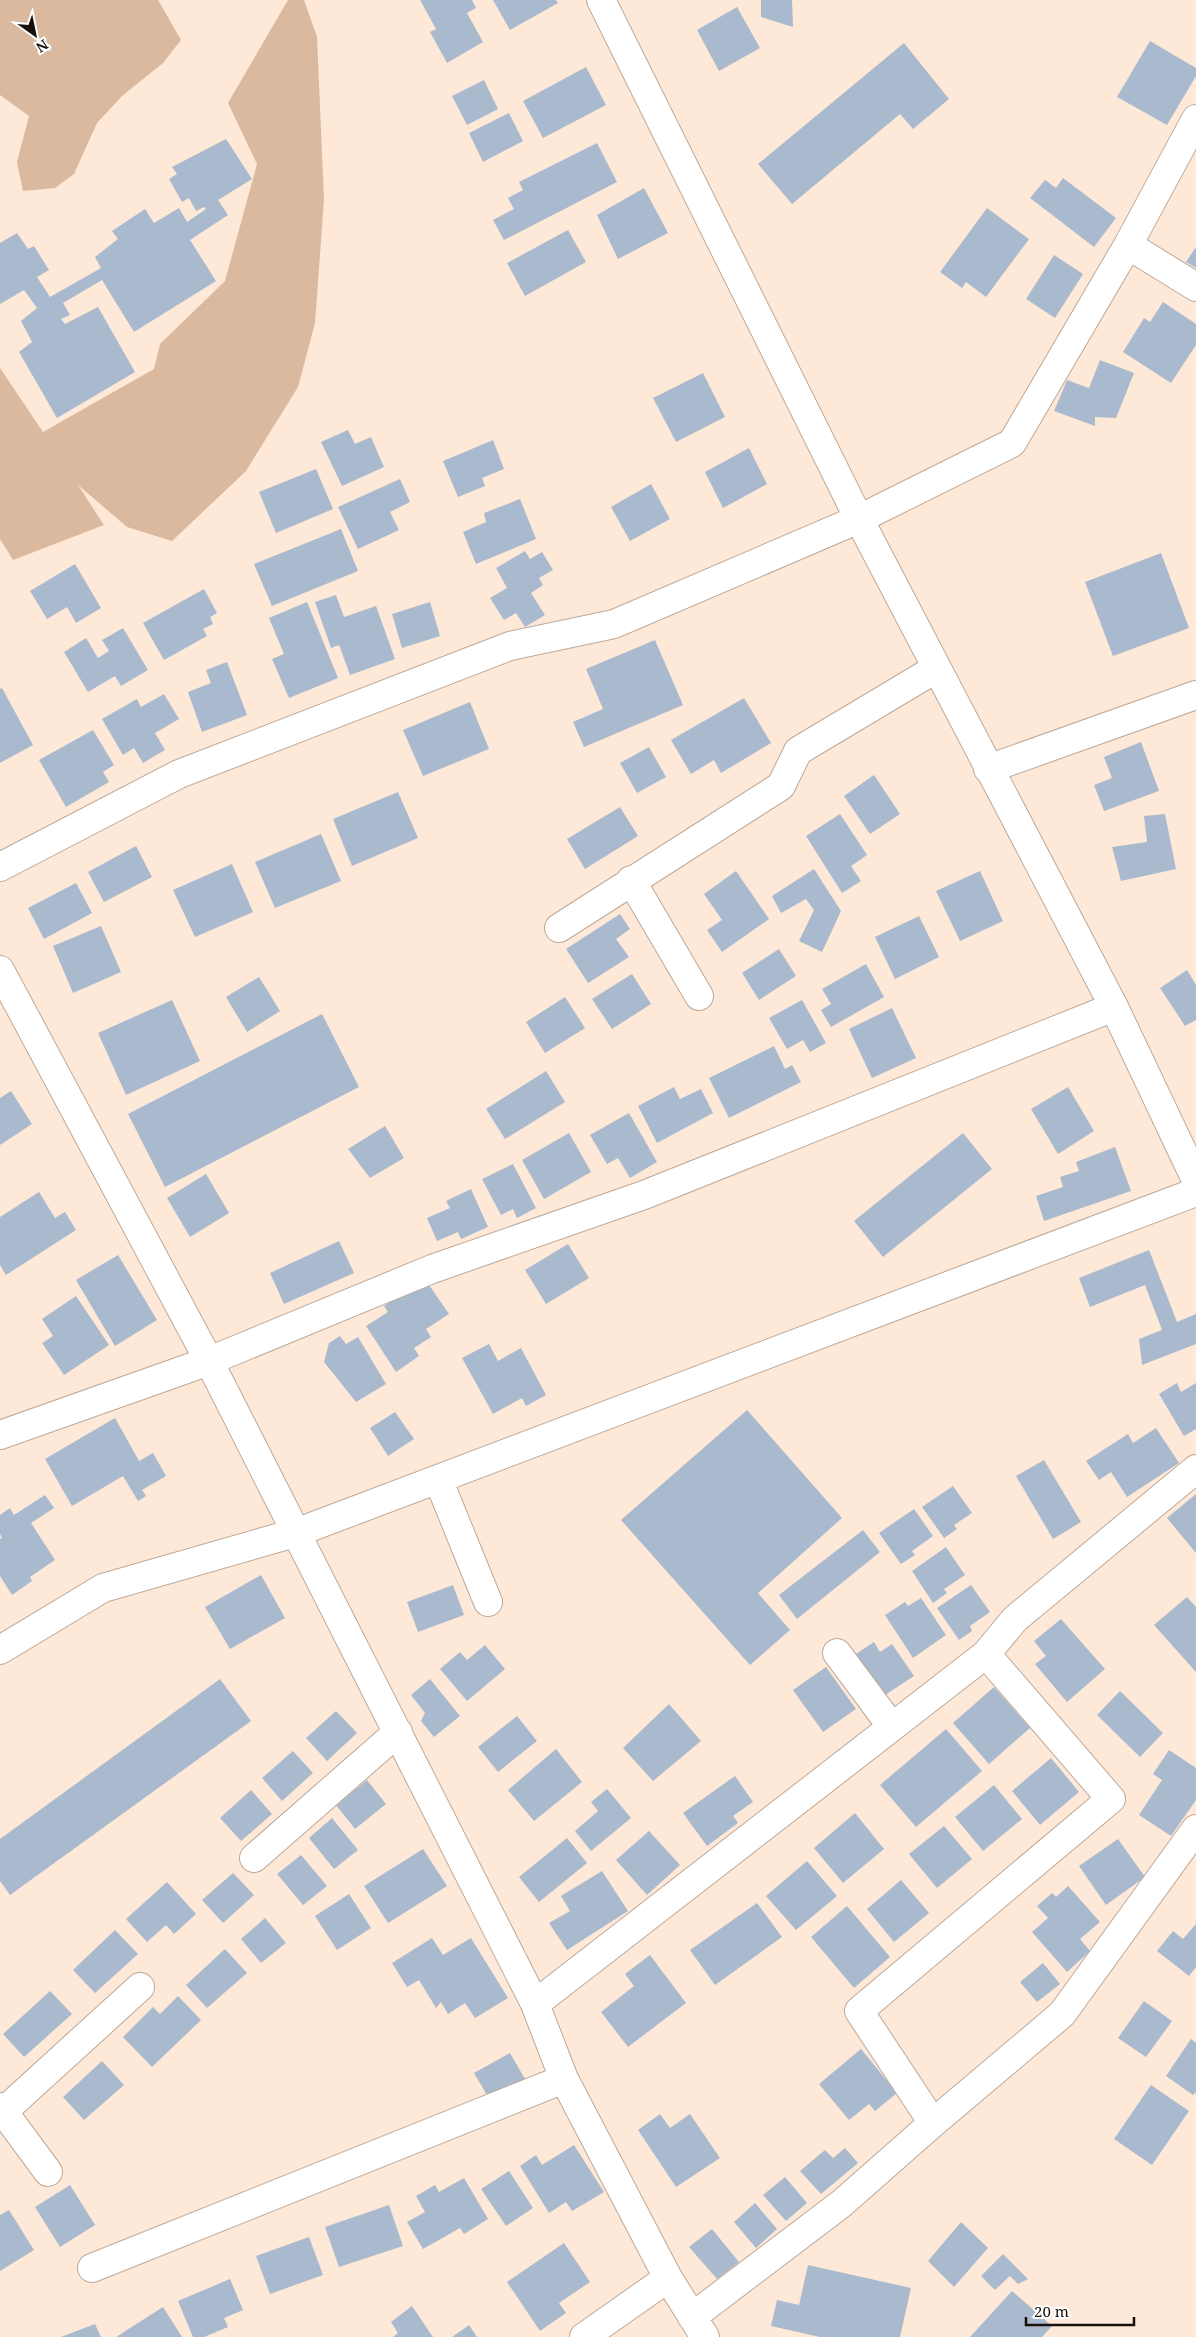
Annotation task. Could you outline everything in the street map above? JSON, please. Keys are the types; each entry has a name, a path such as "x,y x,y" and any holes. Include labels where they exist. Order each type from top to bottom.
{"street":[{"path":"601,0 859,519 1114,1007 1196,1180"},
{"path":"0,867 179,774 510,646 614,624 859,519 1012,443 1128,245 1196,119"},
{"path":"1128,245 1196,287"},
{"path":"558,928 780,786 798,751 937,668"},
{"path":"988,769 1196,695"},
{"path":"632,880 699,996"},
{"path":"0,970 298,1532 535,2004 564,2079 668,2278 699,2327 932,2123 1062,2014 1196,1829"},
{"path":"0,1435 209,1361 432,1269 644,1195 1114,1007"},
{"path":"0,1650 103,1588 298,1532 1196,1192"},
{"path":"535,2004 986,1654 1015,1619 1196,1469"},
{"path":"438,1479 488,1602"},
{"path":"837,1653 892,1727"},
{"path":"932,2123 858,2011 1111,1799 986,1654"},
{"path":"254,1858 398,1732"},
{"path":"48,2172 2,2109 140,1987"},
{"path":"92,2268 564,2079"},
{"path":"584,2337 668,2278"}],"shaded area":[{"path":"0,0 158,0 181,40 163,63 122,96 97,123 74,174 55,188 23,191 17,162 29,116 0,95"},
{"path":"288,0 304,0 317,37 324,199 315,323 298,387 246,471 172,541 127,527 78,485 104,525 13,560 0,539 0,368 43,432 154,369 160,344 225,281 257,164 228,103"}],"building":[{"path":"420,0 472,0 476,8 467,13 483,42 447,63 430,32 436,29"},
{"path":"493,0 556,0 558,3 510,30"},
{"path":"761,0 792,0 793,27 761,17"},
{"path":"737,7 760,48 719,71 697,30"},
{"path":"1150,41 1196,68 1196,76 1167,125 1117,97"},
{"path":"904,43 949,99 913,129 900,114 792,204 758,164"},
{"path":"586,67 606,105 543,138 523,101"},
{"path":"484,80 498,109 467,125 452,96"},
{"path":"509,113 523,141 483,162 469,133"},
{"path":"226,139 252,179 218,200 228,215 190,240 216,281 134,332 102,280 63,303 70,315 61,319 65,324 98,307 135,372 57,418 19,352 32,342 21,321 37,308 24,290 0,304 0,243 17,233 28,249 34,246 49,270 37,277 50,297 101,268 95,257 118,239 112,231 145,209 154,223 179,208 187,222 206,209 204,207 196,211 189,198 182,202 169,179 177,174 172,167"},
{"path":"597,143 617,182 504,240 493,220 514,209 508,198 523,190 519,182"},
{"path":"1063,178 1116,218 1094,247 1030,198 1045,180 1056,188"},
{"path":"644,188 668,233 618,259 597,215"},
{"path":"987,208 1029,239 986,297 966,282 962,288 940,272"},
{"path":"568,230 586,262 525,296 507,263"},
{"path":"1196,247 1196,268 1186,262"},
{"path":"1054,255 1083,274 1055,318 1026,299"},
{"path":"1163,302 1196,324 1196,345 1171,383 1123,352 1144,318 1150,322"},
{"path":"1100,360 1134,373 1116,418 1095,417 1095,426 1054,411 1067,380 1089,388"},
{"path":"703,373 725,417 676,442 653,398"},
{"path":"348,430 355,444 371,437 384,467 342,486 321,442"},
{"path":"493,440 504,469 482,478 485,486 458,497 443,461"},
{"path":"749,448 767,484 723,508 705,472"},
{"path":"316,469 333,509 276,533 259,492"},
{"path":"400,479 410,502 390,512 399,530 358,549 338,507"},
{"path":"651,484 670,519 630,541 611,507"},
{"path":"520,499 536,539 476,564 463,532 486,522 484,513"},
{"path":"341,529 358,571 272,606 254,564"},
{"path":"525,551 530,559 542,552 553,570 539,578 543,585 531,593 545,615 525,627 516,613 504,620 490,598 507,588 496,568"},
{"path":"1161,553 1189,628 1113,656 1085,582"},
{"path":"75,564 101,608 76,623 67,607 47,619 30,591"},
{"path":"204,589 217,613 210,617 213,624 203,629 207,636 164,660 143,623"},
{"path":"336,595 344,617 376,606 395,659 350,675 339,645 331,648 315,602"},
{"path":"307,602 338,678 289,698 272,659 284,654 269,618"},
{"path":"430,602 440,636 402,648 392,614"},
{"path":"123,628 148,670 121,686 115,676 88,692 64,652 86,638 98,658 109,651 102,640"},
{"path":"655,640 683,705 584,747 573,722 603,709 586,669"},
{"path":"227,662 247,715 202,732 188,692 211,683 206,670"},
{"path":"2,688 33,745 0,763 0,689"},
{"path":"164,694 179,719 155,733 165,750 143,763 134,748 123,755 102,719 137,699 141,707"},
{"path":"744,698 771,743 721,773 714,760 691,774 671,740"},
{"path":"470,702 489,749 423,776 403,730"},
{"path":"93,730 114,765 103,772 109,782 66,807 39,760"},
{"path":"1141,742 1159,791 1104,811 1094,785 1112,778 1104,757"},
{"path":"649,747 666,777 637,793 620,763"},
{"path":"874,775 900,814 870,834 844,796"},
{"path":"398,792 418,838 352,866 333,819"},
{"path":"620,807 638,836 585,869 567,839"},
{"path":"840,814 867,855 851,866 861,881 842,893 806,836"},
{"path":"1165,814 1176,869 1121,881 1112,847 1147,842 1144,816"},
{"path":"321,834 341,881 275,908 255,862"},
{"path":"136,846 152,877 104,902 88,872"},
{"path":"232,864 253,912 195,937 173,890"},
{"path":"814,869 841,911 822,952 799,941 814,910 806,899 781,913 772,896"},
{"path":"736,871 769,919 722,952 707,930 722,920 704,894"},
{"path":"980,871 1003,921 960,941 936,891"},
{"path":"76,883 92,913 44,939 28,908"},
{"path":"620,914 630,929 616,939 629,957 588,983 566,949"},
{"path":"919,916 939,957 895,979 875,937"},
{"path":"101,926 121,972 73,993 53,946"},
{"path":"779,949 796,976 759,1000 742,973"},
{"path":"866,964 884,997 831,1027 821,1010 831,1004 822,989"},
{"path":"1187,970 1196,985 1196,1020 1185,1026 1160,988"},
{"path":"632,974 651,1004 612,1029 592,999"},
{"path":"259,977 280,1011 247,1032 226,997"},
{"path":"565,997 585,1028 545,1053 526,1022"},
{"path":"172,1000 200,1061 126,1095 98,1033"},
{"path":"802,1000 826,1043 810,1052 803,1040 787,1049 769,1018"},
{"path":"892,1008 916,1058 872,1078 849,1029"},
{"path":"322,1014 359,1087 165,1187 128,1114"},
{"path":"774,1046 785,1069 792,1065 801,1082 729,1118 709,1078"},
{"path":"546,1071 565,1102 505,1139 486,1109"},
{"path":"674,1087 680,1099 701,1089 713,1113 657,1143 638,1106"},
{"path":"1068,1087 1094,1131 1058,1154 1031,1109"},
{"path":"11,1091 32,1124 0,1145 0,1098"},
{"path":"629,1113 657,1162 630,1178 618,1158 607,1164 590,1135"},
{"path":"385,1126 404,1158 370,1178 348,1149"},
{"path":"569,1133 591,1172 544,1199 522,1160"},
{"path":"963,1133 992,1169 883,1257 854,1221"},
{"path":"1115,1147 1131,1191 1044,1221 1036,1196 1063,1187 1060,1177 1079,1171 1076,1162"},
{"path":"513,1164 536,1208 517,1218 513,1209 501,1215 482,1179"},
{"path":"206,1174 229,1213 190,1237 167,1198"},
{"path":"471,1189 488,1227 461,1239 458,1232 437,1241 427,1218 450,1208 446,1201"},
{"path":"39,1192 55,1218 65,1212 76,1230 6,1275 0,1265 0,1217"},
{"path":"339,1241 354,1273 284,1304 270,1273"},
{"path":"568,1244 589,1278 546,1304 525,1270"},
{"path":"1149,1250 1177,1322 1196,1314 1196,1344 1142,1365 1139,1339 1162,1330 1145,1285 1090,1307 1079,1278"},
{"path":"118,1255 157,1320 115,1346 76,1280"},
{"path":"425,1279 449,1314 426,1329 431,1337 414,1348 419,1356 396,1372 366,1326 388,1312 384,1306"},
{"path":"76,1296 109,1345 64,1375 42,1343 53,1336 42,1319"},
{"path":"340,1336 346,1344 358,1337 386,1384 356,1402 324,1362 329,1343"},
{"path":"489,1344 498,1361 521,1348 546,1395 526,1406 522,1398 493,1414 462,1358"},
{"path":"1177,1383 1181,1392 1196,1383 1196,1429 1184,1436 1159,1394"},
{"path":"747,1410 842,1518 758,1593 790,1630 750,1665 621,1520"},
{"path":"395,1412 414,1439 388,1456 370,1428"},
{"path":"115,1418 139,1461 153,1453 166,1476 142,1490 146,1496 138,1501 123,1476 72,1506 45,1459"},
{"path":"1156,1428 1179,1463 1127,1497 1111,1472 1099,1480 1086,1461 1128,1434 1133,1443"},
{"path":"1044,1460 1081,1522 1053,1539 1016,1476"},
{"path":"953,1486 972,1513 954,1525 957,1529 944,1538 922,1507"},
{"path":"1196,1494 1196,1553 1167,1518"},
{"path":"45,1495 54,1508 31,1523 55,1560 30,1577 32,1581 12,1595 0,1576 0,1539 2,1538 0,1534 0,1515 10,1508 14,1515"},
{"path":"914,1509 933,1536 912,1551 915,1555 901,1564 879,1533"},
{"path":"863,1530 880,1552 797,1619 779,1595"},
{"path":"946,1547 965,1575 944,1589 947,1593 933,1603 912,1571"},
{"path":"261,1575 285,1618 230,1649 205,1607"},
{"path":"453,1585 464,1615 418,1632 407,1602"},
{"path":"971,1585 990,1612 970,1626 972,1631 959,1640 937,1608"},
{"path":"1187,1597 1196,1607 1196,1672 1154,1625"},
{"path":"921,1598 946,1635 913,1658 885,1615 905,1602 908,1606"},
{"path":"1061,1619 1105,1669 1067,1702 1035,1664 1046,1656 1034,1641"},
{"path":"874,1642 880,1652 892,1644 914,1676 882,1697 853,1656"},
{"path":"485,1645 505,1669 467,1701 440,1669 460,1652 467,1660"},
{"path":"826,1667 856,1709 823,1732 793,1690"},
{"path":"220,1679 251,1721 10,1895 0,1881 0,1839"},
{"path":"430,1679 460,1716 434,1737 421,1721 425,1713 411,1695"},
{"path":"994,1687 1030,1728 989,1764 953,1723"},
{"path":"1120,1691 1163,1733 1140,1757 1097,1715"},
{"path":"669,1704 701,1741 653,1781 623,1748"},
{"path":"336,1711 357,1733 327,1761 306,1738"},
{"path":"517,1716 537,1741 498,1772 478,1747"},
{"path":"946,1729 982,1771 916,1827 880,1785"},
{"path":"556,1749 582,1782 534,1821 508,1790"},
{"path":"1169,1750 1196,1768 1196,1800 1171,1836 1139,1815 1162,1780 1153,1774"},
{"path":"293,1751 313,1773 282,1801 262,1778"},
{"path":"1051,1758 1079,1792 1040,1825 1012,1791"},
{"path":"735,1776 753,1802 733,1816 738,1823 707,1846 683,1813"},
{"path":"367,1780 386,1804 355,1829 336,1805"},
{"path":"994,1785 1022,1819 983,1851 955,1817"},
{"path":"607,1789 631,1818 591,1851 575,1831 598,1811 591,1802"},
{"path":"251,1790 272,1814 241,1841 220,1818"},
{"path":"855,1813 884,1849 843,1883 814,1848"},
{"path":"332,1818 358,1850 334,1869 309,1838"},
{"path":"944,1826 972,1859 937,1888 909,1854"},
{"path":"649,1831 680,1865 647,1895 616,1860"},
{"path":"567,1838 587,1863 539,1902 519,1877"},
{"path":"1118,1839 1145,1877 1106,1905 1079,1866"},
{"path":"423,1849 447,1886 388,1923 364,1886"},
{"path":"301,1855 327,1886 303,1905 277,1874"},
{"path":"807,1861 837,1896 796,1930 766,1896"},
{"path":"602,1871 628,1911 567,1950 549,1923 570,1911 561,1896"},
{"path":"233,1873 254,1895 223,1923 202,1900"},
{"path":"901,1880 929,1913 894,1942 867,1909"},
{"path":"167,1882 196,1914 174,1934 166,1925 147,1942 126,1919"},
{"path":"1068,1886 1100,1922 1080,1939 1090,1951 1067,1972 1032,1932 1048,1918 1037,1906 1052,1893 1056,1897"},
{"path":"349,1894 371,1928 337,1950 315,1916"},
{"path":"757,1903 782,1937 715,1985 690,1950"},
{"path":"847,1906 890,1957 854,1988 811,1937"},
{"path":"265,1918 286,1943 261,1963 241,1939"},
{"path":"1196,1924 1196,1967 1189,1976 1157,1951 1173,1931 1183,1939"},
{"path":"115,1930 138,1954 95,1993 73,1970"},
{"path":"432,1938 443,1955 471,1938 508,1998 475,2018 465,2003 448,2014 441,2002 436,2008 419,1980 407,1987 392,1963"},
{"path":"225,1949 247,1973 207,2008 186,1985"},
{"path":"650,1955 686,2003 628,2047 601,2012 634,1986 625,1974"},
{"path":"1043,1963 1060,1984 1037,2002 1020,1982"},
{"path":"50,1991 72,2014 24,2057 3,2034"},
{"path":"178,1996 201,2020 152,2067 123,2037 153,2007 160,2014"},
{"path":"1144,2001 1172,2021 1146,2057 1118,2038"},
{"path":"1191,2039 1196,2043 1196,2092 1193,2095 1166,2076"},
{"path":"861,2049 897,2093 875,2111 869,2104 849,2120 819,2084"},
{"path":"510,2053 525,2079 490,2100 474,2073"},
{"path":"102,2061 124,2085 84,2120 63,2097"},
{"path":"1151,2085 1189,2111 1152,2165 1114,2139"},
{"path":"660,2114 670,2128 690,2114 720,2158 676,2187 638,2130"},
{"path":"574,2145 604,2192 572,2211 566,2202 549,2213 520,2166 536,2155 542,2165"},
{"path":"845,2148 858,2163 821,2194 800,2171 825,2150 833,2158"},
{"path":"509,2171 533,2208 506,2226 481,2189"},
{"path":"785,2177 807,2203 786,2221 763,2195"},
{"path":"464,2178 488,2219 464,2234 460,2228 423,2249 407,2222 425,2212 416,2196 435,2185 439,2192"},
{"path":"70,2185 95,2225 60,2247 35,2207"},
{"path":"755,2203 777,2229 756,2248 734,2222"},
{"path":"389,2205 403,2246 339,2267 325,2227"},
{"path":"9,2210 34,2250 0,2271 0,2215"},
{"path":"961,2222 988,2248 954,2287 928,2261"},
{"path":"712,2229 739,2262 717,2279 689,2247"},
{"path":"309,2237 323,2275 270,2294 256,2256"},
{"path":"564,2243 590,2282 559,2303 566,2313 540,2331 507,2282"},
{"path":"1003,2254 1028,2279 1018,2284 1010,2276 995,2290 981,2276"},
{"path":"808,2265 911,2288 900,2337 820,2337 771,2326 777,2300 799,2305"},
{"path":"230,2279 243,2310 224,2318 228,2327 204,2337 193,2337 178,2301"},
{"path":"1012,2291 1052,2326 1042,2337 970,2337"},
{"path":"412,2306 433,2337 393,2337 398,2333 391,2322"},
{"path":"163,2307 182,2337 116,2337"},
{"path":"95,2324 101,2337 61,2337"},
{"path":"469,2325 477,2337 452,2337"}]}
